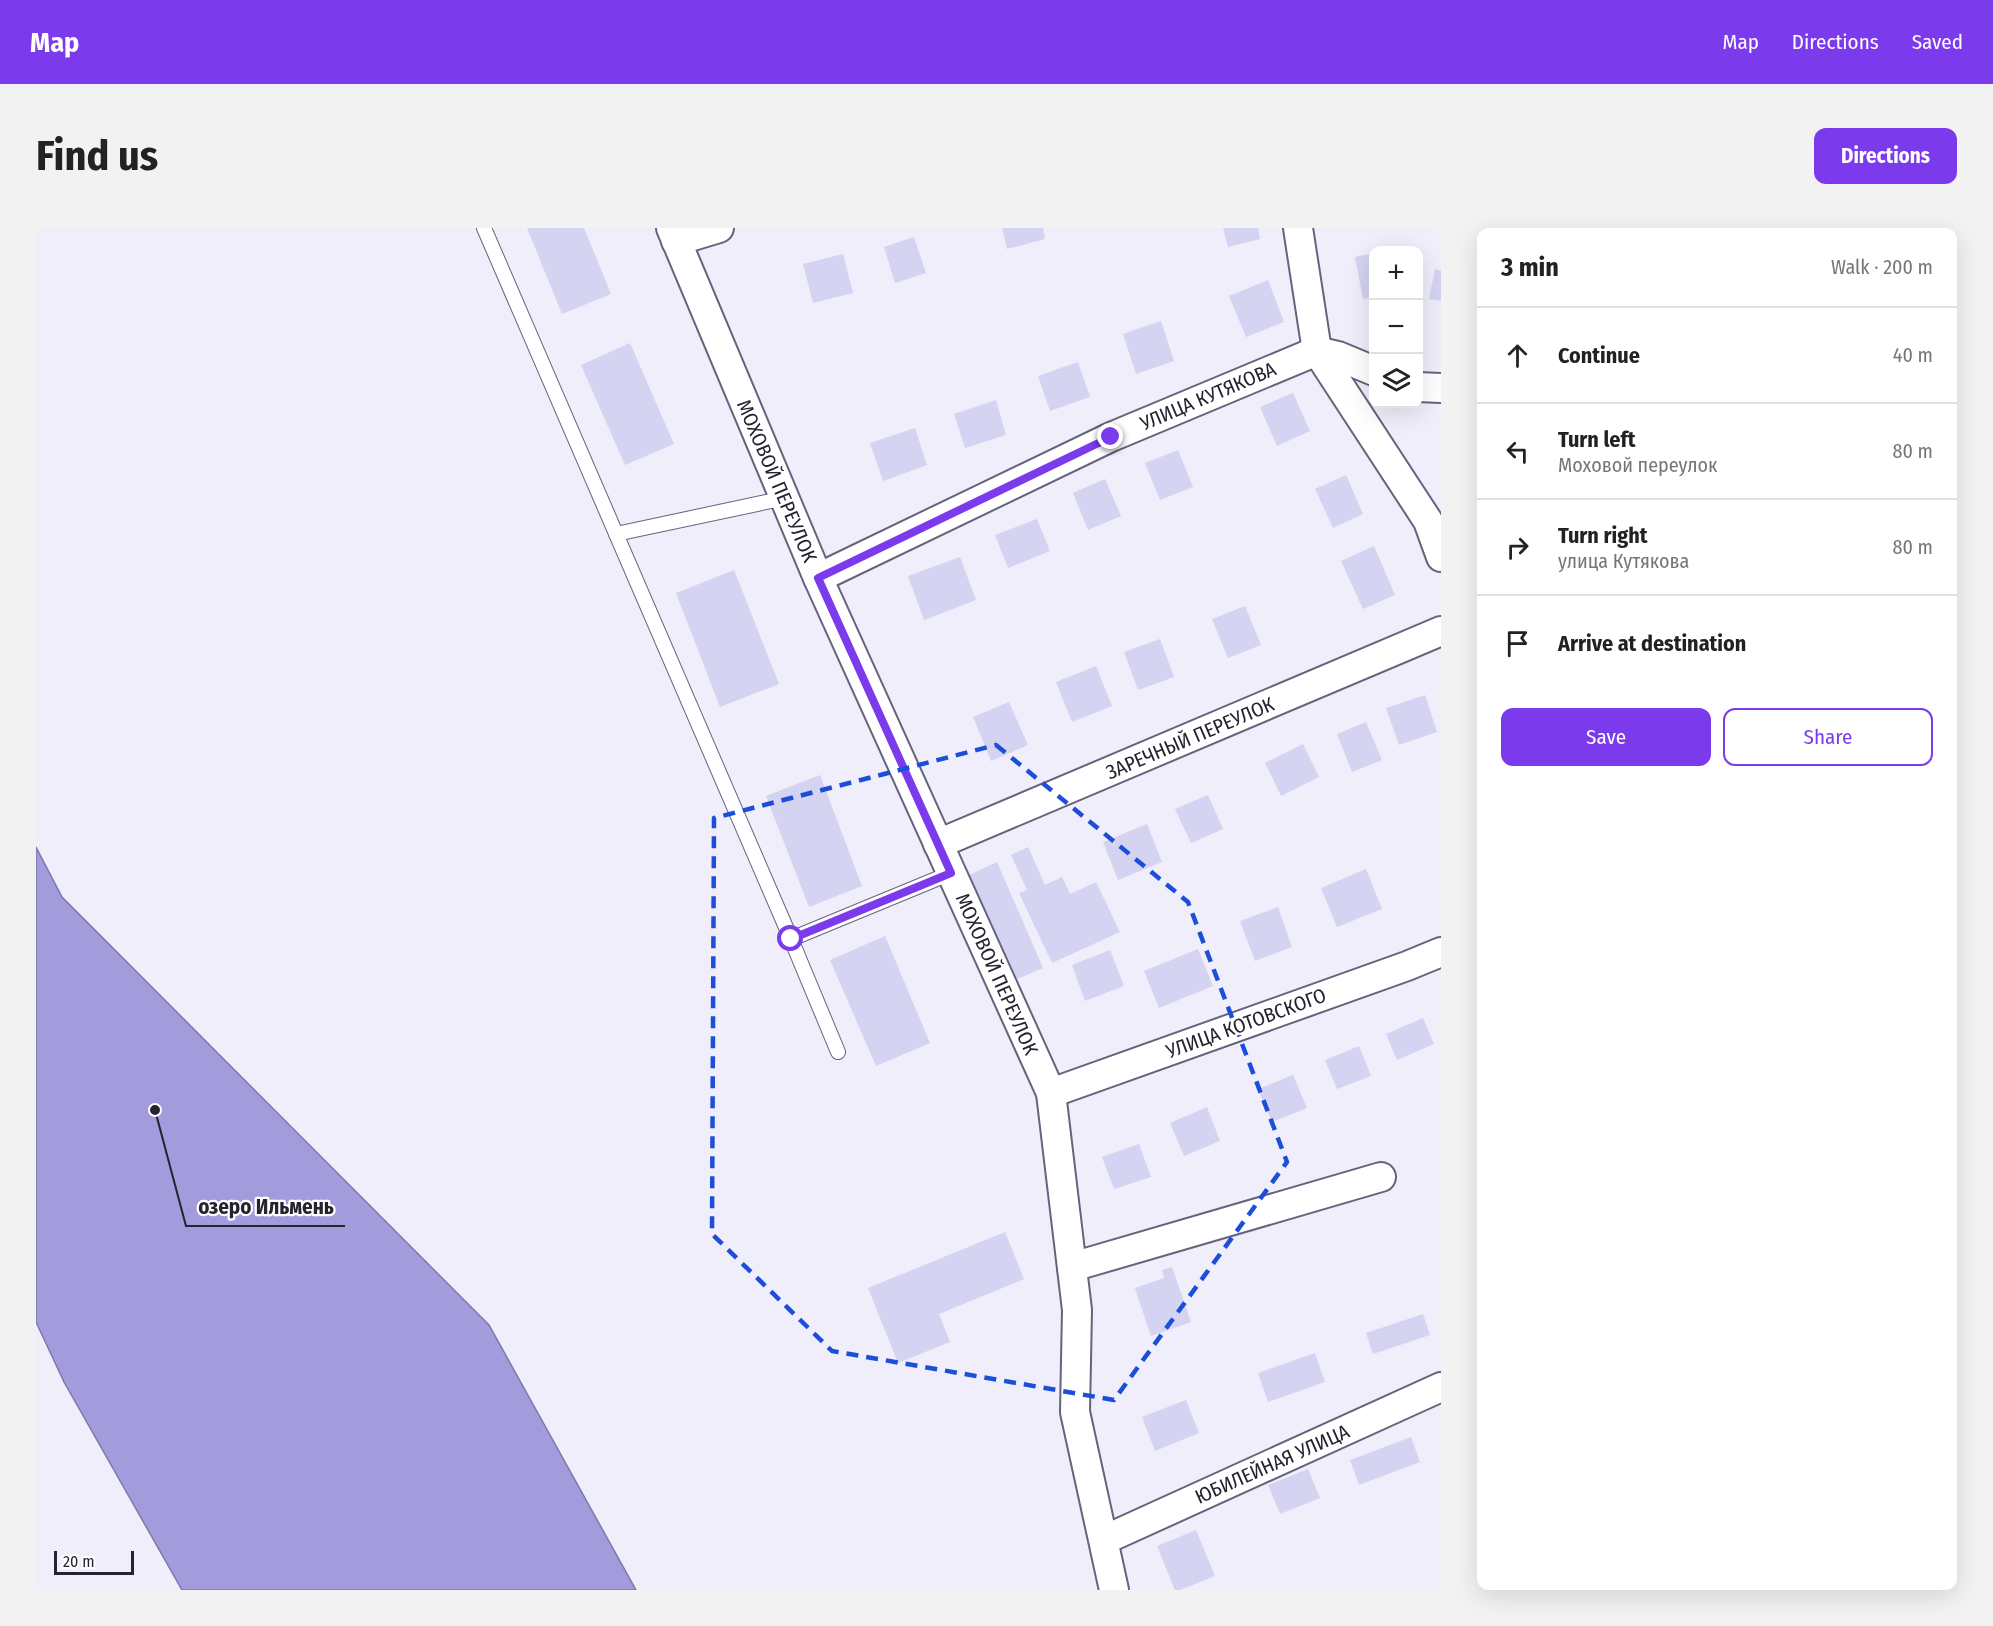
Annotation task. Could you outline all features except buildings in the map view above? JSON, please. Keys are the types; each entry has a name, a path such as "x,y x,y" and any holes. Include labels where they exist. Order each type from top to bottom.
{"street":[{"path":"673,234 719,228"},
{"path":"1298,228 1317,351 1428,521 1441,557"},
{"name":"МОХОВОЙ ПЕРЕУЛОК","path":"673,234 818,578 1051,1093 1077,1310 1075,1412 1114,1590"},
{"path":"1317,351 1338,356 1369,369"},
{"name":"УЛИЦА КУТЯКОВА","path":"818,578 1111,437 1317,351"},
{"path":"1423,387 1441,388"},
{"name":"ЗАРЕЧНЫЙ ПЕРЕУЛОК","path":"938,844 1441,631"},
{"name":"УЛИЦА КОТОВСКОГО","path":"1051,1093 1441,952"},
{"path":"1072,1267 1381,1177"},
{"name":"ЮБИЛЕЙНАЯ УЛИЦА","path":"1104,1540 1441,1388"}],"lane":[{"path":"484,228 838,1052"},
{"path":"616,534 785,498"},
{"path":"791,939 951,873"}],"highlighted area":[{"path":"996,745 1188,902 1287,1162 1114,1400 832,1351 712,1234 714,818"}],"shaded area":[{"path":"36,847 62,897 489,1325 636,1590 182,1590 64,1382 36,1322"}],"place":[{"name":"озеро Ильмень","path":"155,1110"}],"route":[{"path":"791,939 951,873 818,578 1111,437"}]}
